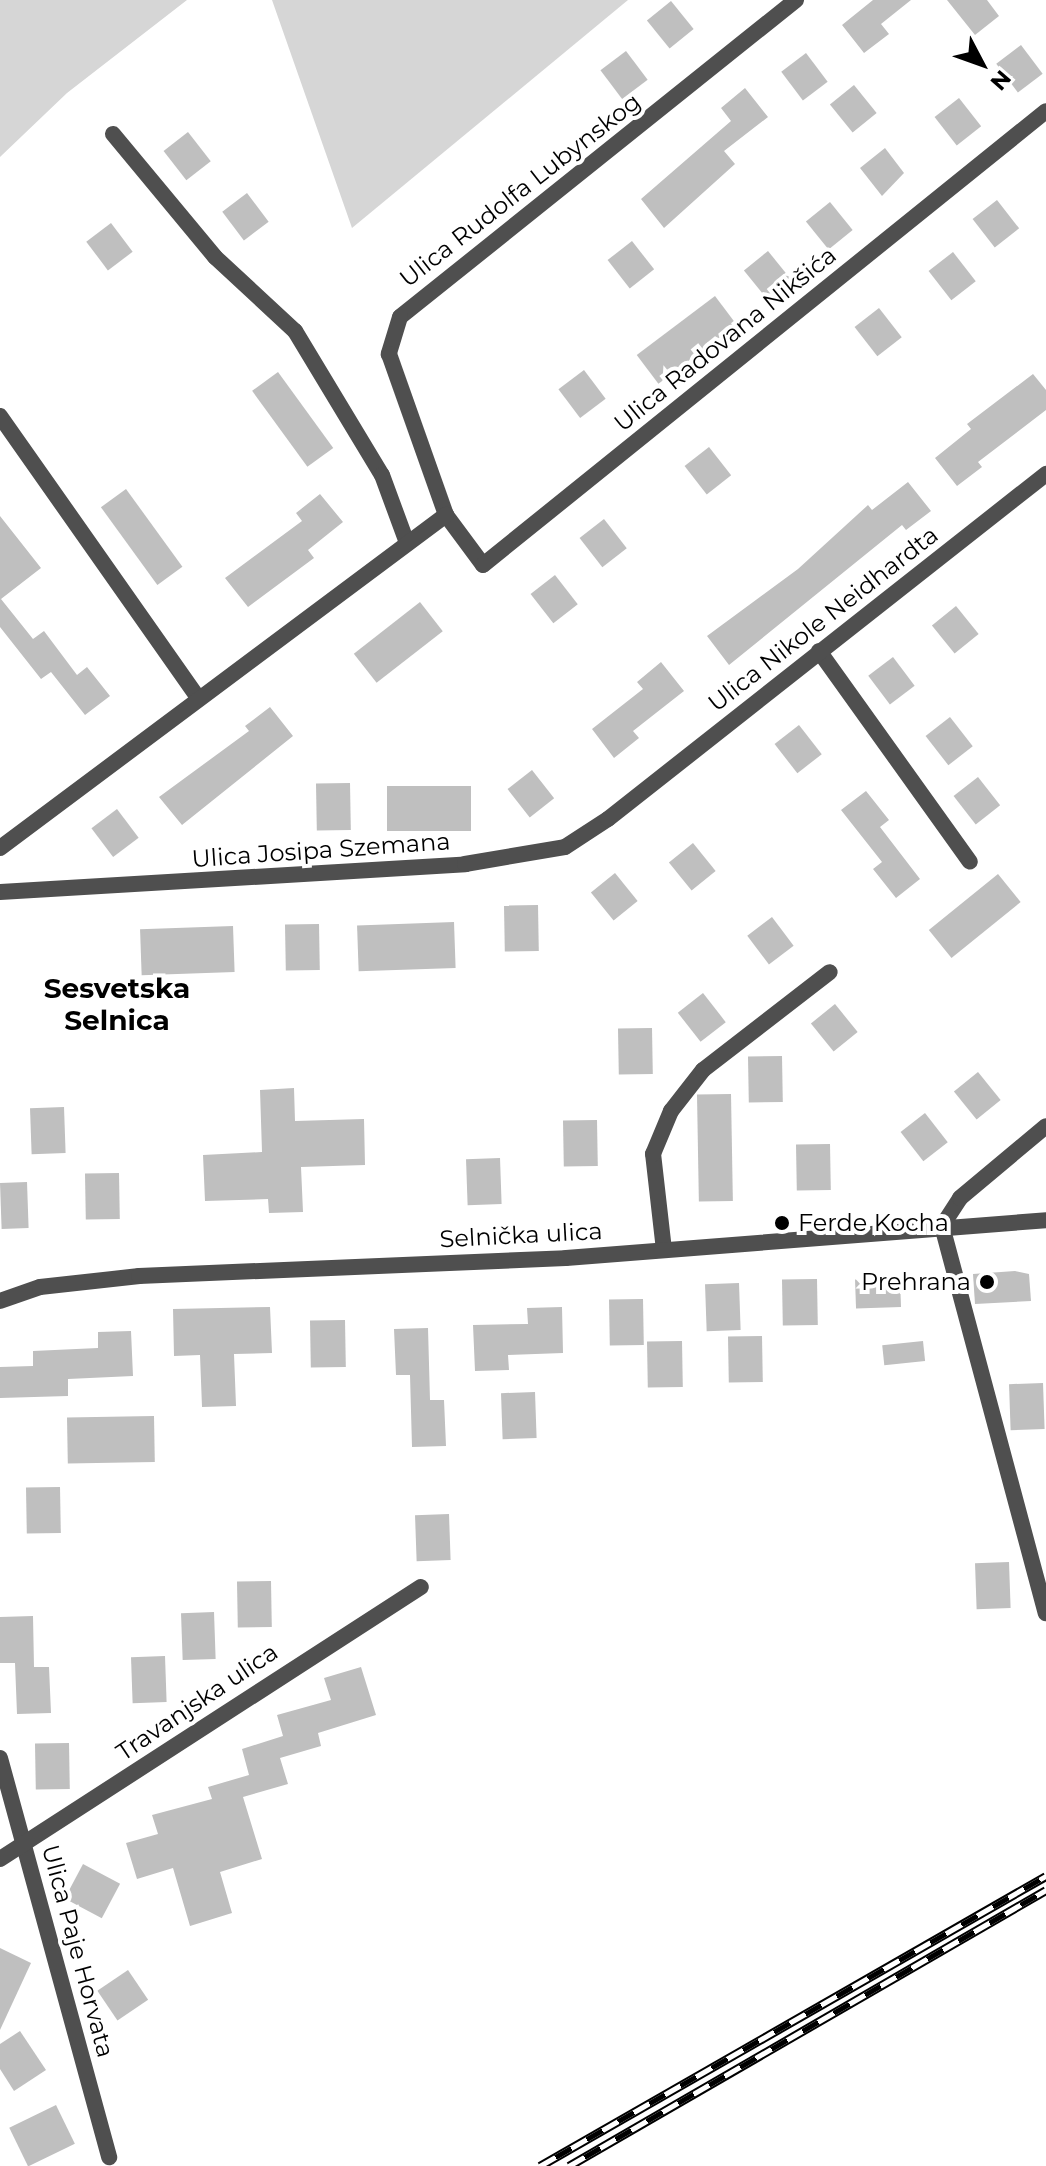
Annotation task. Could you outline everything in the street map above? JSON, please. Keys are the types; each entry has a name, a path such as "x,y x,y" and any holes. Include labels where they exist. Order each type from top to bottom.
{"street":[{"name":"Ulica Rudolfa Lubynskog","path":"446,515 389,354 400,317 796,0"},
{"name":"Ulica Radovana Nikšića","path":"446,515 483,565 1046,111"},
{"path":"113,134 215,257 295,331 382,475 407,543"},
{"path":"0,416 198,698"},
{"name":"Ulica Nikole Neidhardta","path":"630,802 1046,474"},
{"path":"0,848 446,515"},
{"path":"819,651 970,862"},
{"name":"Ulica Josipa Szemana","path":"0,892 509,860 565,847 630,802"},
{"path":"664,1250 653,1154 671,1111 703,1070 830,972"},
{"path":"1046,1126 960,1198 942,1226 1046,1613"},
{"name":"Selnička ulica","path":"0,1301 40,1287 139,1276 664,1250 1046,1220"},
{"name":"Travanjska ulica","path":"0,1859 421,1587"},
{"name":"Ulica Paje Horvata","path":"0,1758 109,2157"}],"shaded area":[{"path":"0,0 187,0 67,93 0,157"},
{"path":"272,0 628,0 352,228"}],"building":[{"path":"873,0 911,0 881,24 889,34 864,53 842,25"},
{"path":"947,0 987,0 999,16 975,35"},
{"path":"671,1 694,29 670,48 647,21"},
{"path":"1021,45 1043,74 1018,92 996,64"},
{"path":"626,51 648,80 622,99 600,70"},
{"path":"806,53 828,82 803,100 781,72"},
{"path":"854,85 877,113 853,132 830,105"},
{"path":"745,88 768,117 724,151 735,164 664,228 641,199 731,121 721,108"},
{"path":"959,98 981,126 957,145 935,117"},
{"path":"188,132 211,161 186,180 164,151"},
{"path":"885,148 904,173 882,196 860,168"},
{"path":"247,193 269,222 244,240 222,212"},
{"path":"997,200 1019,228 995,247 973,219"},
{"path":"830,202 853,230 829,249 806,222"},
{"path":"111,223 133,252 108,270 86,242"},
{"path":"632,241 654,269 630,288 608,260"},
{"path":"768,251 791,279 767,298 744,271"},
{"path":"953,252 976,281 951,300 929,271"},
{"path":"715,296 737,325 658,384 637,355"},
{"path":"879,308 902,337 877,356 855,327"},
{"path":"584,370 606,399 580,418 558,389"},
{"path":"278,372 333,448 307,467 252,391"},
{"path":"1033,374 1046,390 1046,410 978,462 982,467 957,486 935,458 971,429 967,424"},
{"path":"709,447 731,475 707,494 685,466"},
{"path":"908,482 931,511 906,530 902,525 729,665 707,636 798,569 868,505 872,510"},
{"path":"126,489 182,567 157,585 101,507"},
{"path":"320,494 343,522 308,550 314,558 248,607 225,578 302,521 296,513"},
{"path":"0,516 41,568 1,599 33,639 44,631 77,675 87,667 110,696 85,715 51,672 41,679 0,627"},
{"path":"604,519 627,548 602,567 580,538"},
{"path":"555,575 578,604 553,623 531,594"},
{"path":"420,602 443,631 377,683 354,654"},
{"path":"956,606 979,634 955,653 932,626"},
{"path":"893,657 915,686 890,704 868,676"},
{"path":"661,662 684,691 633,731 639,738 614,758 592,729 643,689 637,682"},
{"path":"270,707 293,736 182,825 159,797 249,731 245,726"},
{"path":"950,717 973,746 948,765 926,736"},
{"path":"799,725 822,754 797,773 775,744"},
{"path":"532,770 554,798 530,817 508,789"},
{"path":"978,777 1000,805 976,824 954,796"},
{"path":"350,783 351,830 317,831 316,784"},
{"path":"387,786 471,786 471,831 387,831"},
{"path":"866,791 889,820 880,827 920,879 896,898 873,869 882,862 841,810"},
{"path":"117,809 139,838 113,857 91,828"},
{"path":"693,843 716,871 692,890 669,863"},
{"path":"615,873 638,901 614,920 591,893"},
{"path":"998,874 1021,902 951,958 929,930"},
{"path":"538,905 539,951 505,952 504,906"},
{"path":"772,917 794,946 769,964 747,936"},
{"path":"454,922 456,968 359,971 357,925"},
{"path":"319,924 320,970 286,971 285,925"},
{"path":"233,926 235,972 142,975 140,929"},
{"path":"703,993 726,1022 701,1042 678,1013"},
{"path":"835,1004 858,1032 834,1051 811,1024"},
{"path":"652,1028 653,1074 619,1075 618,1029"},
{"path":"782,1056 783,1102 749,1103 748,1057"},
{"path":"978,1072 1001,1100 977,1119 954,1092"},
{"path":"294,1088 295,1121 364,1119 365,1165 301,1167 303,1212 269,1213 268,1199 205,1201 203,1155 262,1152 260,1090"},
{"path":"731,1094 733,1201 699,1202 697,1095"},
{"path":"64,1107 66,1153 32,1154 30,1108"},
{"path":"925,1113 948,1142 923,1161 901,1132"},
{"path":"597,1120 598,1166 564,1167 563,1121"},
{"path":"830,1144 831,1190 797,1191 796,1145"},
{"path":"500,1158 502,1204 468,1205 466,1159"},
{"path":"119,1173 120,1219 86,1220 85,1174"},
{"path":"27,1182 29,1228 2,1229 0,1183"},
{"path":"1015,1271 1029,1274 1031,1301 975,1304 973,1274"},
{"path":"900,1278 901,1307 856,1309 855,1280"},
{"path":"817,1279 818,1325 783,1326 782,1280"},
{"path":"739,1283 741,1330 707,1331 705,1284"},
{"path":"643,1299 644,1345 610,1346 609,1300"},
{"path":"270,1307 272,1353 234,1354 236,1406 202,1407 200,1355 174,1356 173,1309"},
{"path":"562,1307 563,1353 508,1355 509,1370 475,1371 473,1325 528,1324 527,1308"},
{"path":"345,1320 346,1367 311,1368 310,1321"},
{"path":"428,1328 430,1400 444,1400 446,1446 412,1447 410,1375 396,1375 394,1329"},
{"path":"131,1331 133,1376 68,1379 68,1396 0,1398 0,1367 33,1366 33,1351 98,1348 98,1332"},
{"path":"762,1336 763,1382 729,1383 728,1337"},
{"path":"682,1341 683,1387 648,1388 647,1342"},
{"path":"923,1341 925,1361 884,1365 882,1345"},
{"path":"1043,1383 1045,1429 1011,1430 1009,1384"},
{"path":"535,1392 537,1438 503,1439 501,1393"},
{"path":"154,1416 155,1462 68,1464 67,1418"},
{"path":"60,1487 61,1533 27,1534 26,1488"},
{"path":"449,1514 451,1560 417,1561 415,1515"},
{"path":"1009,1562 1011,1608 977,1609 975,1563"},
{"path":"271,1581 272,1627 238,1628 237,1582"},
{"path":"214,1612 216,1659 183,1660 181,1613"},
{"path":"33,1616 34,1667 49,1667 51,1713 17,1714 15,1663 0,1663 0,1617"},
{"path":"165,1656 167,1702 133,1703 131,1657"},
{"path":"361,1667 376,1715 318,1733 321,1746 280,1758 288,1784 243,1797 262,1859 220,1872 232,1913 190,1926 173,1868 137,1879 126,1843 158,1834 152,1815 212,1799 208,1787 249,1775 242,1749 283,1736 277,1715 331,1700 324,1678"},
{"path":"69,1743 70,1789 36,1790 35,1744"},
{"path":"83,1864 120,1884 102,1918 65,1898"},
{"path":"0,1948 31,1963 0,2030"},
{"path":"128,1970 148,2000 117,2021 97,1991"},
{"path":"20,2031 46,2070 14,2091 0,2069 0,2044"},
{"path":"56,2105 75,2144 28,2166 9,2128"}],"railway":[{"path":"540,2166 1046,1876"},
{"path":"569,2166 1046,1890"}],"place":[{"name":"Ferde Kocha","path":"782,1223"},
{"name":"Prehrana","path":"987,1282"}],"district":[{"name":"Sesvetska Selnica","path":"117,1004"}]}
